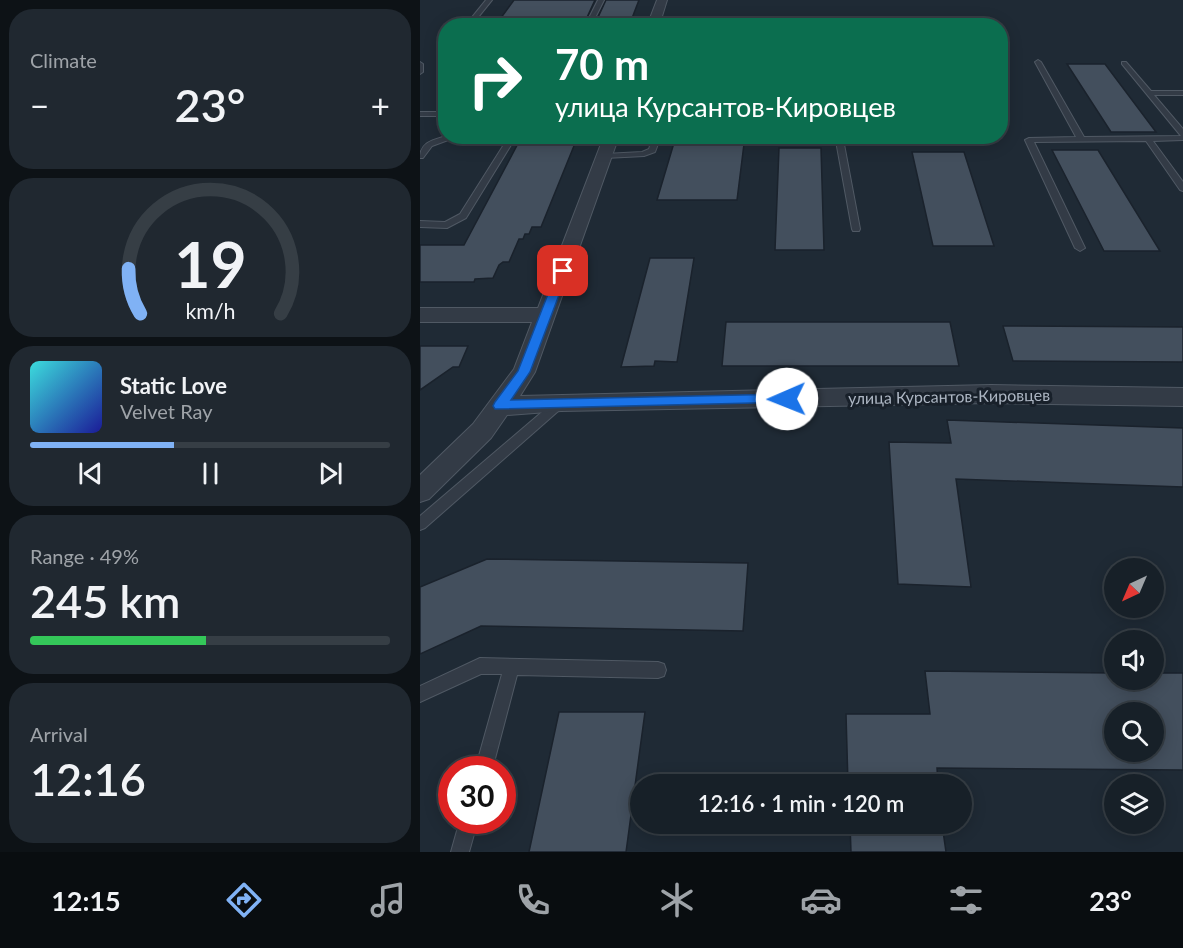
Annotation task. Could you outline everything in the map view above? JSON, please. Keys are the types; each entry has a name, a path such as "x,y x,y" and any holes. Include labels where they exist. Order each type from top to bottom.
{"street":[{"path":"655,18 662,0"},
{"path":"420,491 482,431 524,372 609,144"},
{"path":"420,315 545,315"},
{"name":"улица Курсантов-Кировцев","path":"500,406 561,402 991,394 1183,397"}],"lane":[{"path":"474,18 489,0"},
{"path":"592,18 601,0"},
{"path":"1038,62 1082,139"},
{"path":"1124,63 1183,134"},
{"path":"420,64 420,72"},
{"path":"1149,93 1183,93"},
{"path":"420,114 438,114"},
{"path":"1080,248 1029,140 1183,138"},
{"path":"1148,139 1183,188"},
{"path":"420,156 429,144 438,141"},
{"path":"420,224 447,225 463,216 506,144"},
{"path":"605,156 644,154 652,150 654,144"},
{"path":"840,144 856,229"},
{"path":"420,524 561,402"},
{"path":"420,694 480,666 658,670"},
{"path":"487,756 512,666"},
{"path":"460,852 465,834"}],"building":[{"path":"514,0 595,0 587,18 501,18"},
{"path":"606,0 639,0 632,18 598,18"},
{"path":"1067,64 1105,64 1156,132 1111,132"},
{"path":"518,144 575,144 541,227 532,227 529,234 519,239 509,262 499,265 493,278 475,279 474,282 420,282 420,245 464,245"},
{"path":"674,144 744,144 737,200 657,200"},
{"path":"779,148 821,148 824,250 775,250"},
{"path":"1052,150 1098,150 1160,251 1104,251"},
{"path":"912,152 964,152 994,246 933,246"},
{"path":"650,258 694,258 677,362 655,361 654,366 621,367"},
{"path":"726,322 950,322 959,366 722,366"},
{"path":"1003,326 1183,327 1183,362 1013,361"},
{"path":"420,346 468,346 459,367 453,367 420,390"},
{"path":"947,420 1183,428 1183,487 956,479 971,587 898,584 889,442 951,443"},
{"path":"487,559 748,563 743,631 481,626 420,654 420,587"},
{"path":"925,671 1104,673 1104,690 1164,690 1164,673 1183,673 1183,770 937,768 937,774 848,774 846,714 930,714"},
{"path":"559,712 645,712 637,774 630,774 630,823 626,852 529,852"},
{"path":"850,834 943,834 946,852 851,852"}],"route":[{"path":"563,271 524,372 500,406 561,402 787,399"}]}
